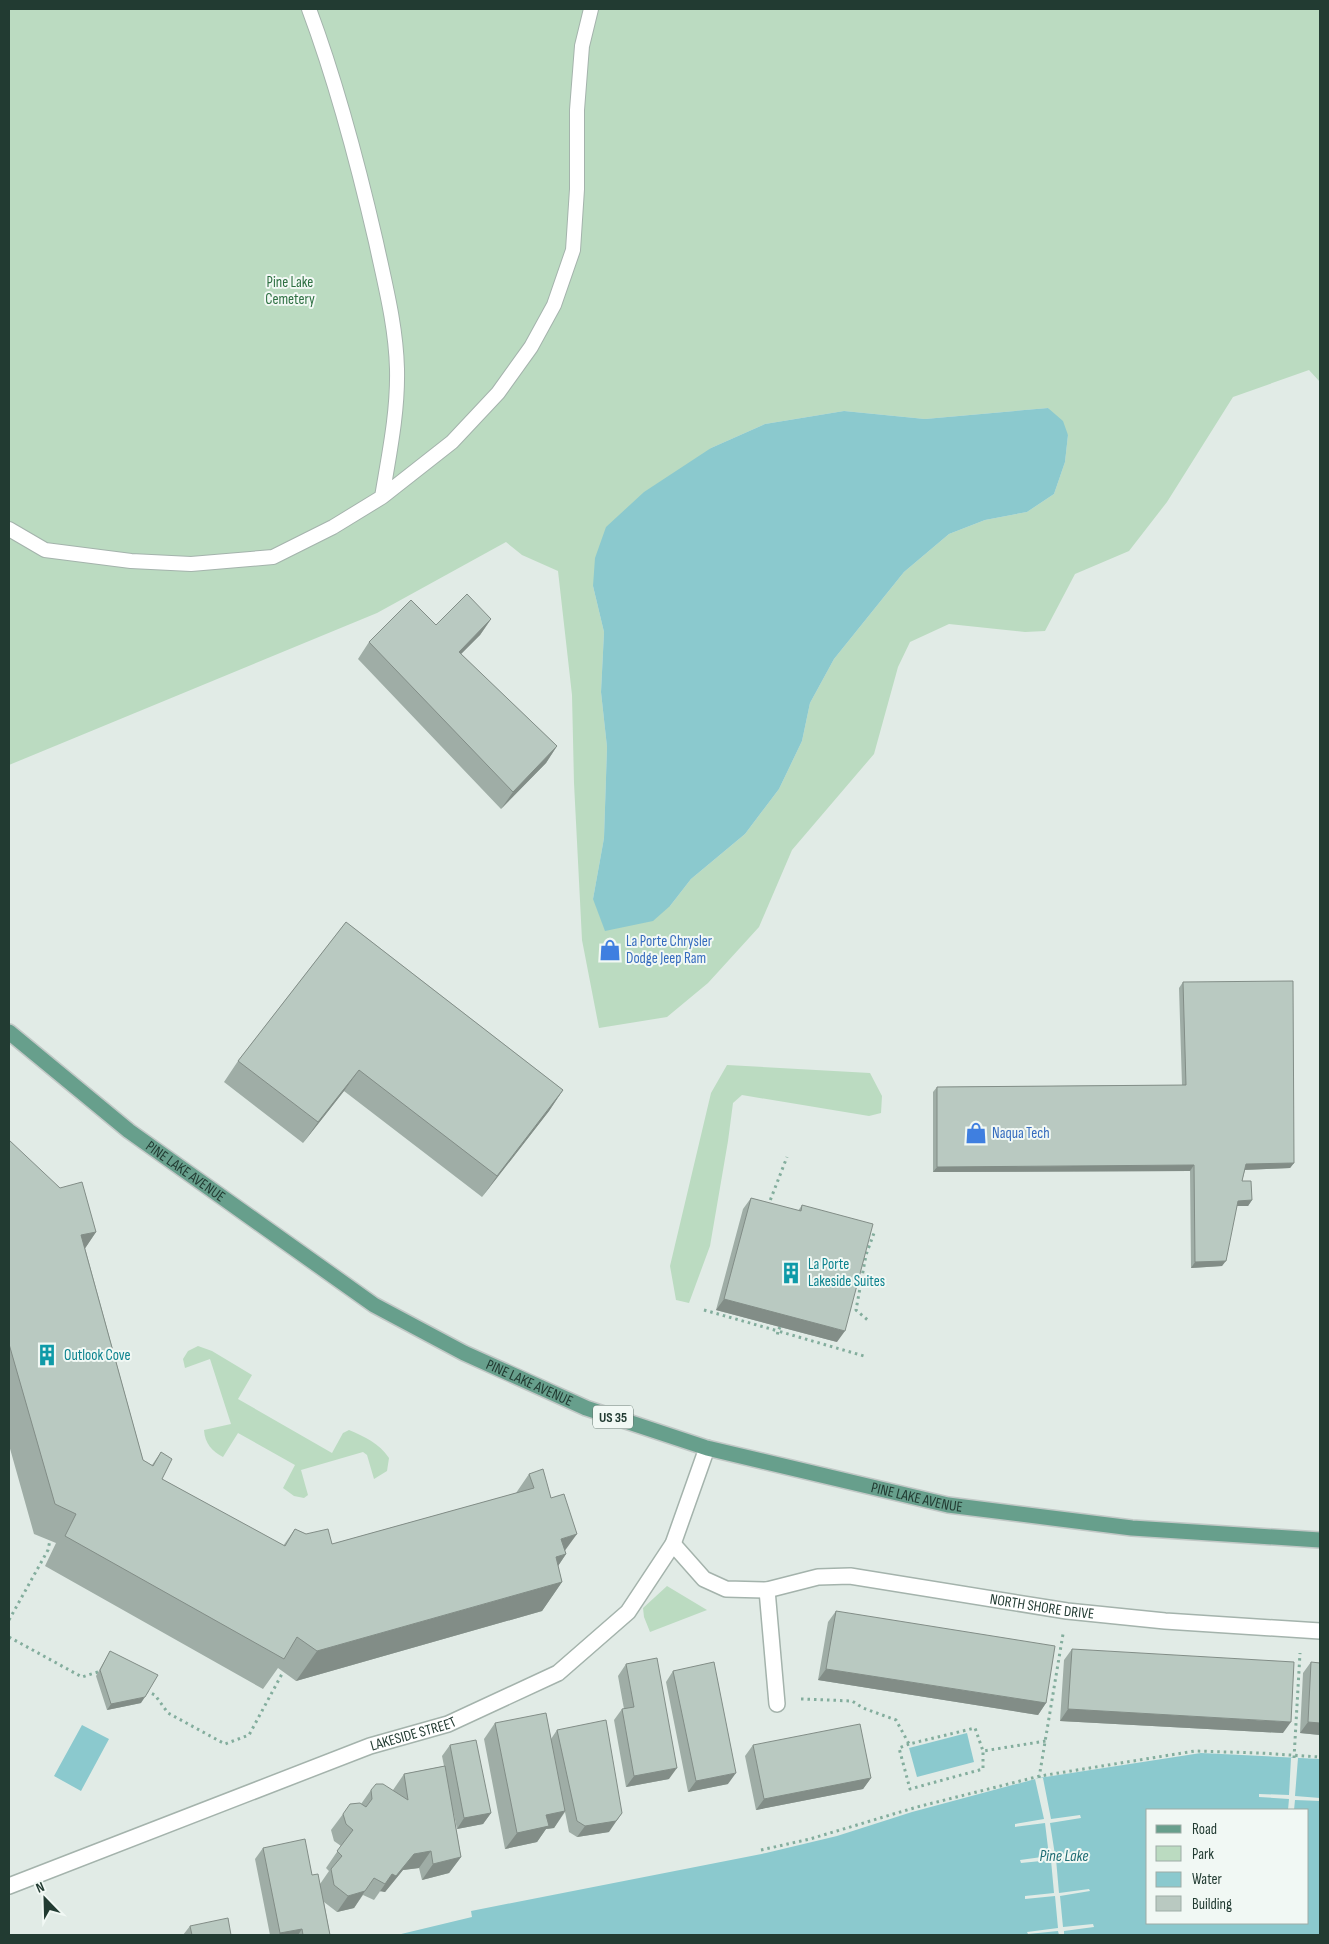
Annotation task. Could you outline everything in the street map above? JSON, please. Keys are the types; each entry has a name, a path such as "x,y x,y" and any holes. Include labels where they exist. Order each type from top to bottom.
{"main road":[{"name":"PINE LAKE AVENUE","path":"9,1032 129,1131 374,1305 464,1353 586,1408 707,1448 948,1505 1132,1528 1320,1540"}],"street":[{"name":"LAKESIDE STREET","path":"9,1886 370,1746 448,1724 558,1673 628,1612 672,1544 707,1448"},
{"name":"NORTH SHORE DRIVE","path":"672,1544 704,1579 726,1589 767,1590 818,1576 850,1576 1067,1611 1165,1621 1320,1631"},
{"path":"767,1590 777,1701"}],"lane":[{"path":"308,9 337,94 366,200 390,308 397,369 394,426 382,497"},
{"path":"9,528 45,550 131,561 191,564 273,557 333,527 382,497 452,442 498,392 530,347 554,305 573,250 577,189 577,110 582,46 591,9"}],"path":[{"path":"765,1209 770,1204 787,1157"},
{"path":"864,1231 874,1233 866,1255 856,1310 870,1322"},
{"path":"861,1253 866,1255"},
{"path":"704,1310 864,1356"},
{"path":"777,1337 780,1327"},
{"path":"9,1620 48,1550 50,1540"},
{"path":"1040,1777 1067,1611"},
{"path":"1295,1756 1301,1630"},
{"path":"9,1637 82,1677 100,1671 109,1675"},
{"path":"146,1691 155,1694 168,1712 225,1744 249,1734 283,1672"},
{"path":"777,1701 852,1701 863,1708 896,1720 908,1744"},
{"path":"975,1728 983,1751 983,1769 910,1789 899,1748 908,1744 975,1728"},
{"path":"983,1751 1046,1740"},
{"path":"761,1850 810,1839 917,1807 1040,1777 1195,1751 1320,1757"}],"green space":[{"name":"Pine Lake Cemetery","path":"9,9 1320,9 1320,382 1309,370 1233,397 1167,502 1129,551 1075,574 1045,631 1025,632 949,624 910,642 898,667 874,754 792,850 759,927 708,983 667,1017 599,1028 582,940 574,783 572,695 558,571 522,555 506,542 377,613 9,765","holes":["1048,408 1068,435 1065,462 1054,494 1027,512 985,520 949,534 904,572 834,659 810,703 802,741 779,789 745,834 691,879 670,906 593,899 604,838 607,747 601,692 604,632 593,586 711,448 765,424 844,411 925,419"]},
{"path":"727,1065 870,1073 882,1096 881,1113 869,1116 742,1095 733,1103 710,1246 689,1303 676,1300 670,1266 711,1093"},
{"path":"198,1346 212,1351 252,1375 238,1399 332,1453 343,1433 349,1430 361,1435 376,1444 389,1458 387,1471 374,1479 367,1455 363,1452 301,1470 308,1495 304,1498 294,1496 283,1488 295,1465 238,1433 223,1457 219,1455 212,1450 204,1430 231,1424 210,1359 185,1368 183,1359 188,1351"},
{"path":"667,1586 707,1610 650,1632 644,1617 643,1608"}],"water":[{"path":"1048,408 1063,421 1068,435 1065,462 1054,494 1027,512 985,520 949,534 904,572 834,659 810,703 802,741 779,789 745,834 691,879 670,906 653,921 605,931 593,899 604,838 607,747 601,692 604,632 593,586 595,558 606,527 644,492 711,448 765,424 844,411 925,419"},
{"path":"82,1725 109,1739 81,1791 54,1776"},
{"path":"967,1733 974,1762 917,1777 909,1748"},
{"name":"Pine Lake","path":"1201,1753 1320,1759 1320,1935 397,1935 472,1917 471,1911 766,1853 837,1836 912,1812 1039,1778"}],"pier":[{"path":"1291,1758 1298,1758 1295,1796 1320,1798 1320,1801 1295,1800 1294,1809 1288,1809 1289,1799 1259,1797 1259,1794 1289,1795"},
{"path":"1043,1778 1051,1819 1080,1815 1081,1818 1050,1823 1055,1855 1085,1851 1086,1854 1056,1859 1059,1893 1089,1889 1090,1891 1060,1896 1063,1927 1093,1924 1094,1927 1064,1931 1064,1935 1059,1935 1058,1931 1028,1934 1027,1932 1058,1928 1055,1896 1025,1899 1025,1896 1054,1893 1051,1860 1021,1863 1020,1860 1049,1856 1045,1823 1015,1827 1015,1824 1044,1819 1035,1779"}],"building":[{"path":"467,594 491,619 459,652 557,746 513,792 369,642 411,600 436,625"},
{"path":"346,922 563,1090 497,1176 359,1070 318,1122 238,1061"},
{"path":"1293,981 1294,1163 1246,1164 1242,1181 1251,1181 1252,1200 1238,1201 1226,1261 1195,1262 1194,1165 937,1167 937,1087 1186,1085 1183,982"},
{"name":"Outlook Cove","path":"9,1140 60,1188 82,1182 96,1232 81,1235 143,1460 153,1466 161,1452 172,1459 162,1479 285,1546 295,1529 306,1534 328,1529 332,1544 534,1488 529,1474 543,1469 551,1498 564,1494 577,1534 561,1539 566,1554 556,1557 562,1582 317,1651 297,1637 284,1659 65,1536 76,1514 55,1504 9,1344"},
{"name":"La Porte Lakeside Suites","path":"751,1198 801,1211 802,1205 873,1224 845,1331 724,1299"},
{"path":"836,1611 1055,1646 1046,1703 826,1669"},
{"path":"1072,1649 1294,1662 1291,1722 1068,1709"},
{"path":"110,1651 158,1675 145,1697 111,1704 100,1670"},
{"path":"657,1658 677,1768 634,1776 622,1709 634,1707 626,1664"},
{"path":"714,1662 736,1773 696,1781 673,1671"},
{"path":"1311,1662 1320,1663 1320,1723 1308,1722"},
{"path":"546,1713 565,1811 546,1815 549,1826 517,1833 495,1723"},
{"path":"606,1720 622,1813 616,1821 585,1826 577,1821 557,1730"},
{"path":"860,1724 871,1778 764,1799 753,1745"},
{"path":"476,1740 491,1813 464,1818 450,1745"},
{"path":"445,1766 461,1857 433,1864 431,1851 414,1854 396,1876 392,1874 385,1884 374,1878 365,1891 348,1896 334,1885 331,1869 342,1856 337,1851 353,1830 346,1824 343,1814 350,1804 360,1803 366,1807 372,1799 371,1790 376,1784 383,1784 408,1800 404,1774"},
{"path":"305,1839 312,1875 318,1874 330,1935 303,1935 302,1929 280,1933 263,1848"},
{"path":"228,1918 231,1935 192,1935 190,1926"}],"place":[{"name":"La Porte Chrysler Dodge Jeep Ram","path":"610,950"},
{"name":"Naqua Tech","path":"976,1133"},
{"name":"La Porte Lakeside Suites","path":"791,1273"},
{"name":"Outlook Cove","path":"47,1355"}]}
